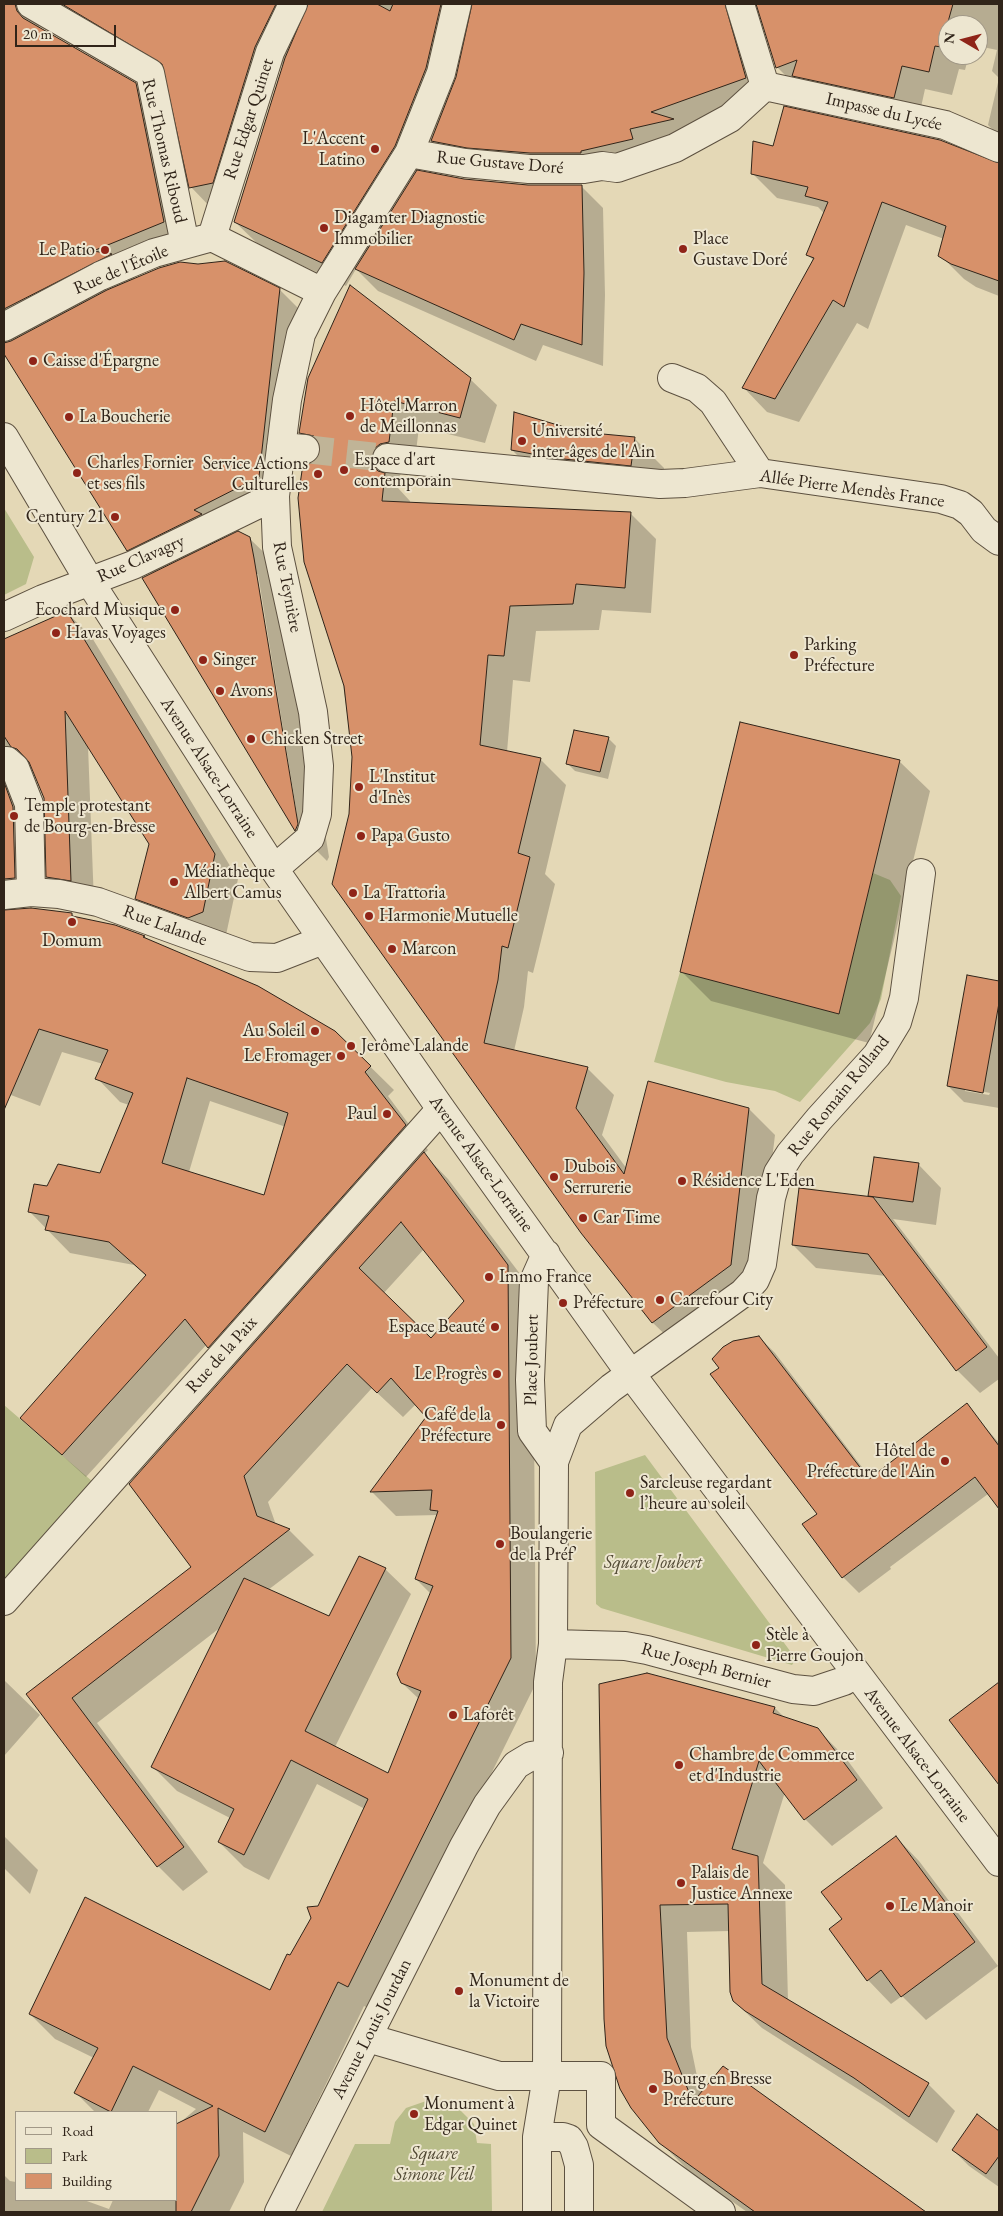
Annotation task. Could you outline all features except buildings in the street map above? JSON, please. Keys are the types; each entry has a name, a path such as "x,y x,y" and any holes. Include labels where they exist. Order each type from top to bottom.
{"street":[{"name":"Rue Thomas Riboud","path":"31,4 150,73 185,244"},
{"name":"Rue Edgar Quinet","path":"212,237 270,52 293,4"},
{"name":"Rue Teynière","path":"274,869 310,838 317,814 319,766 313,712 277,547 275,496 293,448 286,400 302,334 322,292 408,153 441,73 456,4"},
{"path":"740,4 765,86"},
{"name":"Rue Gustave Doré","path":"408,153 465,163 529,170 584,169 602,166 617,168 675,148 730,118 765,86"},
{"name":"Impasse du Lycée","path":"765,86 945,125 999,148"},
{"name":"Rue de l'Étoile","path":"4,327 100,276 154,253 212,237"},
{"path":"212,237 322,292"},
{"path":"672,378 697,388 713,402 760,473"},
{"name":"Avenue Alsace-Lorraine","path":"4,437 90,582 274,869 441,1109 630,1374 999,1862"},
{"name":"Allée Pierre Mendès France","path":"387,458 631,483 685,483 760,473 941,499 960,505 971,513 984,530 999,541"},
{"name":"Rue Clavagry","path":"4,617 133,565 275,496"},
{"path":"4,761 7,760 15,768 29,804 31,892"},
{"name":"Rue Romain Rolland","path":"630,1374 743,1293 756,1280 762,1264 771,1198 778,1173 813,1126 877,1055 897,1022 904,998 921,873"},
{"name":"Rue Lalande","path":"4,895 31,892 60,894 98,902 250,957 277,958 323,940"},
{"name":"Rue de la Paix","path":"4,1601 441,1109"},
{"name":"Place Joubert","path":"546,1254 534,1281 530,1380 532,1431 554,1462"},
{"path":"537,2212 537,2137 546,2076 548,1682 552,1644 554,1462 568,1424 630,1374"},
{"name":"Rue Joseph Bernier","path":"552,1644 625,1646 647,1650 793,1689 814,1692 844,1681 856,1674"},
{"name":"Avenue Louis Jourdan","path":"279,2212 464,1846 487,1805 516,1764 531,1756 549,1753"},
{"path":"368,2038 499,2076 601,2076 601,2125 721,2212"},
{"path":"537,2137 563,2137 568,2139 574,2147 579,2165 579,2212"}],"green space":[{"path":"4,508 34,557 26,584 4,595"},
{"path":"873,873 890,880 901,896 881,999 870,1023 800,1102 775,1091 726,1082 654,1062 680,972 839,1014"},
{"path":"4,1405 93,1482 4,1583"},
{"name":"Square Joubert","path":"645,1455 796,1659 792,1665 601,1608 596,1604 595,1472"},
{"name":"Square Simone Veil","path":"429,2100 455,2105 474,2124 477,2143 491,2144 492,2212 322,2212 355,2144 390,2144 395,2122 406,2108"}],"tunnel":[{"path":"305,449 387,458"}],"place":[{"name":"L'Accent Latino","path":"375,149"},
{"name":"Diagamter Diagnostic Immobilier","path":"324,228"},
{"name":"Place Gustave Doré","path":"683,249"},
{"name":"Le Patio","path":"105,250"},
{"name":"Caisse d'Épargne","path":"33,361"},
{"name":"Hôtel Marron de Meillonnas","path":"350,416"},
{"name":"La Boucherie","path":"69,417"},
{"name":"Université inter-âges de l'Ain","path":"522,441"},
{"name":"Espace d'art contemporain","path":"344,470"},
{"name":"Charles Fornier et ses fils","path":"77,473"},
{"name":"Service Actions Culturelles","path":"318,474"},
{"name":"Century 21","path":"115,517"},
{"name":"Ecochard Musique","path":"175,610"},
{"name":"Havas Voyages","path":"56,633"},
{"name":"Parking Préfecture","path":"794,655"},
{"name":"Singer","path":"203,660"},
{"name":"Avons","path":"220,691"},
{"name":"Chicken Street","path":"251,739"},
{"name":"L'Institut d'Inès","path":"359,787"},
{"name":"Temple protestant de Bourg-en-Bresse","path":"14,816"},
{"name":"Papa Gusto","path":"361,836"},
{"name":"Médiathèque Albert Camus","path":"174,882"},
{"name":"La Trattoria","path":"353,893"},
{"name":"Harmonie Mutuelle","path":"369,916"},
{"name":"Domum","path":"72,922"},
{"name":"Marcon","path":"392,949"},
{"name":"Au Soleil","path":"315,1031"},
{"name":"Jerôme Lalande","path":"351,1046"},
{"name":"Le Fromager","path":"341,1056"},
{"name":"Paul","path":"387,1114"},
{"name":"Dubois Serrurerie","path":"554,1177"},
{"name":"Résidence L'Eden","path":"682,1181"},
{"name":"Car Time","path":"583,1218"},
{"name":"Immo France","path":"489,1277"},
{"name":"Carrefour City","path":"660,1300"},
{"name":"Préfecture","path":"563,1303"},
{"name":"Espace Beauté","path":"495,1327"},
{"name":"Le Progrès","path":"497,1374"},
{"name":"Café de la Préfecture","path":"501,1425"},
{"name":"Hôtel de Préfecture de l'Ain","path":"945,1461"},
{"name":"Sarcleuse regardant l’heure au soleil","path":"630,1493"},
{"name":"Boulangerie de la Préf'","path":"500,1544"},
{"name":"Stèle à Pierre Goujon","path":"756,1645"},
{"name":"Laforêt","path":"453,1715"},
{"name":"Chambre de Commerce et d'Industrie","path":"679,1765"},
{"name":"Palais de Justice Annexe","path":"681,1883"},
{"name":"Le Manoir","path":"890,1906"},
{"name":"Monument de la Victoire","path":"459,1991"},
{"name":"Bourg en Bresse Préfecture","path":"653,2089"},
{"name":"Monument à Edgar Quinet","path":"414,2114"}]}
